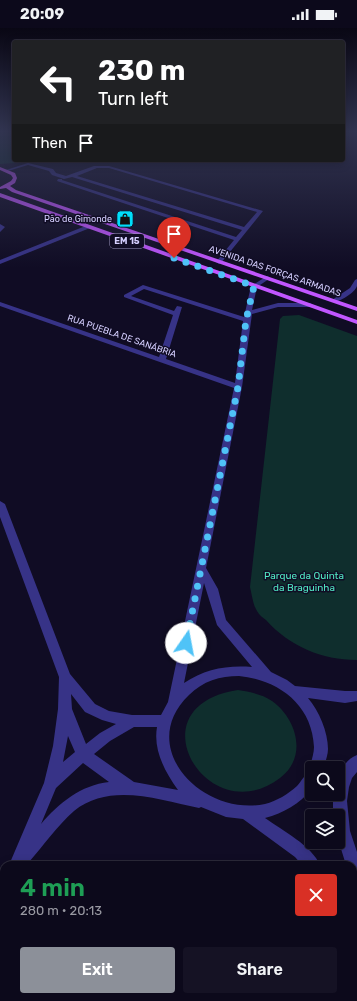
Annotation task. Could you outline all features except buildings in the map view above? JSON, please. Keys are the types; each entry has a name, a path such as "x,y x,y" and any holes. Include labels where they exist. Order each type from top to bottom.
{"main road":[{"path":"0,189 12,182 14,177"},
{"name":"AVENIDA DAS FORÇAS ARMADAS","path":"7,186 14,191 357,309"},
{"name":"EM 15","path":"0,195 357,322"},
{"path":"254,286 273,286 312,298 331,300"}],"street":[{"path":"78,177 245,229"},
{"path":"145,177 260,211 219,262"},
{"path":"66,178 59,180 236,240"},
{"path":"0,226 2,227 0,230"},
{"path":"0,262 88,227"},
{"path":"202,801 182,785 169,765 163,742 165,721 174,702 202,570 238,387 254,286 267,278"},
{"path":"331,300 352,289 357,281"},
{"path":"176,314 126,296 143,287 181,300 248,317 278,305 310,305"},
{"path":"162,361 181,300"},
{"name":"RUA PUEBLA DE SANÁBRIA","path":"0,304 238,387"},
{"path":"0,504 65,677 90,708 107,716 132,721 165,721"},
{"path":"202,570 212,589 221,622 268,676"},
{"path":"174,702 188,687 206,677 226,671 247,671 268,676 294,691 309,708 318,727 321,749 318,761"},
{"path":"19,861 52,783 60,746 65,710 65,677"},
{"path":"294,691 345,697 357,696"},
{"path":"65,710 73,734 83,753 103,770 130,788"},
{"path":"52,783 83,753 105,737 132,721"},
{"path":"349,766 342,781 339,801 342,828 353,861"},
{"path":"20,861 57,818 78,800 101,790 130,788 202,801 223,810 246,813 269,811 290,801 305,788"},
{"path":"246,813 300,852 308,861"}],"green space":[{"name":"Parque da Quinta da Braguinha","path":"299,315 357,336 357,660 319,654 307,650 285,637 258,612 250,587 280,319 283,316"},
{"path":"238,690 260,695 272,701 288,718 296,738 294,760 289,769 280,778 253,791 228,790 207,779 192,761 185,739 189,718 206,701"}],"place":[{"name":"Pão de Gimonde","path":"125,219"}],"route":[{"path":"174,258 254,286 246,320 238,387 186,643"}]}
